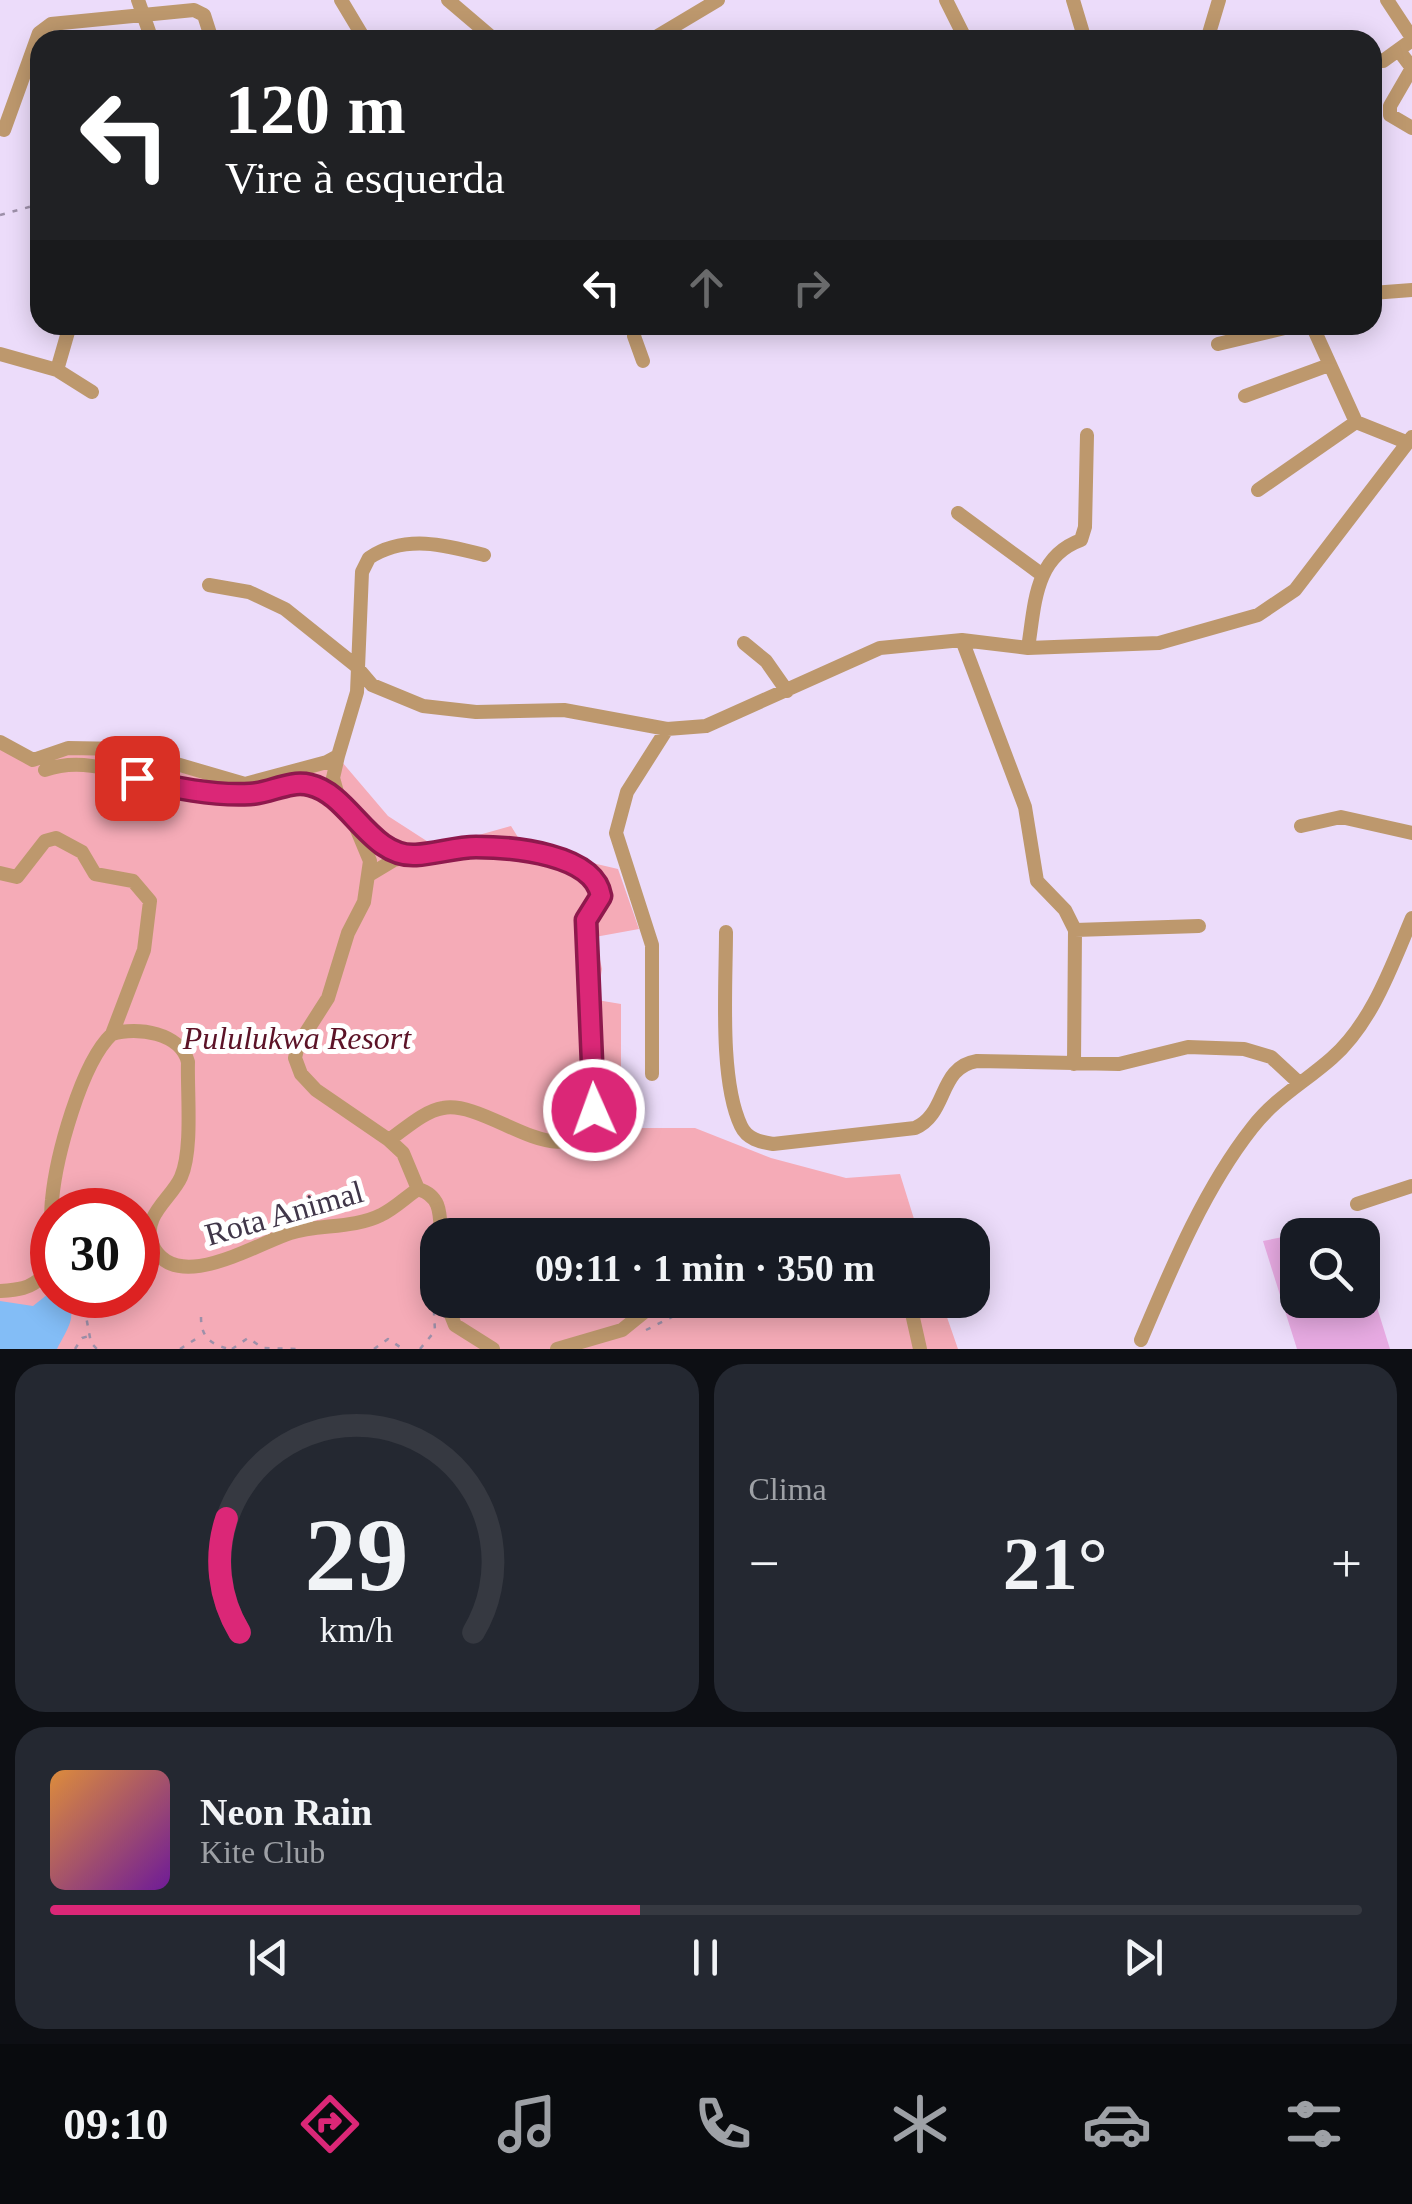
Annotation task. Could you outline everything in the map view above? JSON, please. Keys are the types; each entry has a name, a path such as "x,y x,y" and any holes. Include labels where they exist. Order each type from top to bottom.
{"street":[{"path":"341,0 359,30"},
{"path":"448,0 482,30"},
{"path":"668,30 718,0"},
{"path":"946,0 961,30"},
{"path":"1073,0 1082,30"},
{"path":"1210,30 1219,0"},
{"path":"1382,61 1400,52 1412,39 1387,0"},
{"path":"45,30 65,20 141,7 199,11 208,30"},
{"path":"1400,52 1412,68 1390,106 1390,115 1412,128"},
{"path":"4,130 30,58"},
{"path":"1382,292 1412,290"},
{"path":"57,370 67,335"},
{"path":"634,335 644,361"},
{"path":"1218,344 1255,335"},
{"path":"208,585 249,592 285,608 355,664 372,684 423,706 476,712 564,710 667,729 725,722 880,648 962,640 1028,648 1160,643 1258,615 1294,590 1409,440 1356,422 1316,335"},
{"path":"0,354 57,370 92,392"},
{"path":"1245,396 1329,365"},
{"path":"1258,490 1356,422"},
{"path":"1028,648 1042,574 1054,553 1081,540 1087,435"},
{"path":"958,513 1042,574"},
{"path":"439,1218 438,1202 431,1193 418,1189 403,1153 316,1090 302,1074 296,1058 298,1045 332,986 370,875 368,850 341,807 333,778 354,706 362,572 369,558 411,542 444,544 484,554"},
{"path":"962,640 1026,807 1037,880 1065,910 1075,930 1074,1064"},
{"path":"744,643 766,661 787,691"},
{"path":"652,1074 652,945 616,833 627,792 667,729"},
{"path":"0,742 33,760 68,748 125,749 202,776 245,784 338,756"},
{"path":"45,770 60,765 93,765 157,784 247,794 289,784 310,785 326,792 371,834 413,856"},
{"path":"1301,826 1341,816 1412,834"},
{"path":"0,873 17,877 45,841 56,838 82,852 95,874 132,882 144,890 150,901 147,934 112,1034 99,1047 67,1136 52,1197 49,1260 43,1276 31,1285 0,1291"},
{"path":"370,875 394,860 474,846 513,850 582,866 599,881 601,896 586,920 594,1110 587,1130 576,1138 554,1142 467,1108 442,1108 389,1140"},
{"path":"1141,1340 1218,1182 1252,1128 1297,1081 1333,1058 1363,1020 1412,918"},
{"path":"1075,930 1199,926"},
{"path":"726,932 728,1064 740,1126 759,1142 773,1144 915,1128 927,1122 952,1072 963,1063 1120,1064 1188,1047 1244,1049 1271,1057 1297,1081"},
{"name":"Rota Animal","path":"112,1034 124,1030 160,1036 176,1040 185,1049 182,1175 159,1206 150,1228 151,1242 163,1260 183,1268 201,1266 289,1234 382,1215 418,1189"},
{"path":"1357,1204 1412,1186"},
{"path":"451,1318 454,1325 493,1349"},
{"path":"557,1349 622,1330 637,1318"},
{"path":"913,1318 920,1349"}],"path":[{"path":"0,215 30,207"},
{"path":"201,1317 203,1334 213,1345 232,1349 248,1338 263,1348 299,1349"},
{"path":"86,1318 96,1349"},
{"path":"420,1349 436,1330 436,1318"},
{"path":"180,1349 203,1334"},
{"path":"76,1349 82,1338 90,1336"},
{"path":"374,1349 388,1339 403,1349"}],"green space":[{"name":"Pululukwa Resort","path":"0,745 33,764 71,753 124,757 243,789 342,762 388,816 436,847 511,826 524,847 618,869 639,929 595,937 602,969 597,1000 621,1004 621,1083 635,1084 635,1128 695,1128 771,1158 846,1178 900,1174 914,1218 420,1218 420,1318 947,1318 958,1349 0,1349"}],"water":[{"path":"0,1301 30,1306 30,1318 70,1318 57,1349 0,1349"}],"building":[{"path":"1280,1238 1280,1295 1263,1241"},
{"path":"1380,1317 1390,1349 1297,1349 1287,1318"}],"route":[{"path":"137,778 157,784 247,794 289,784 310,785 326,792 371,834 395,850 413,856 474,846 513,850 582,866 599,881 601,896 586,920 594,1110"}]}
